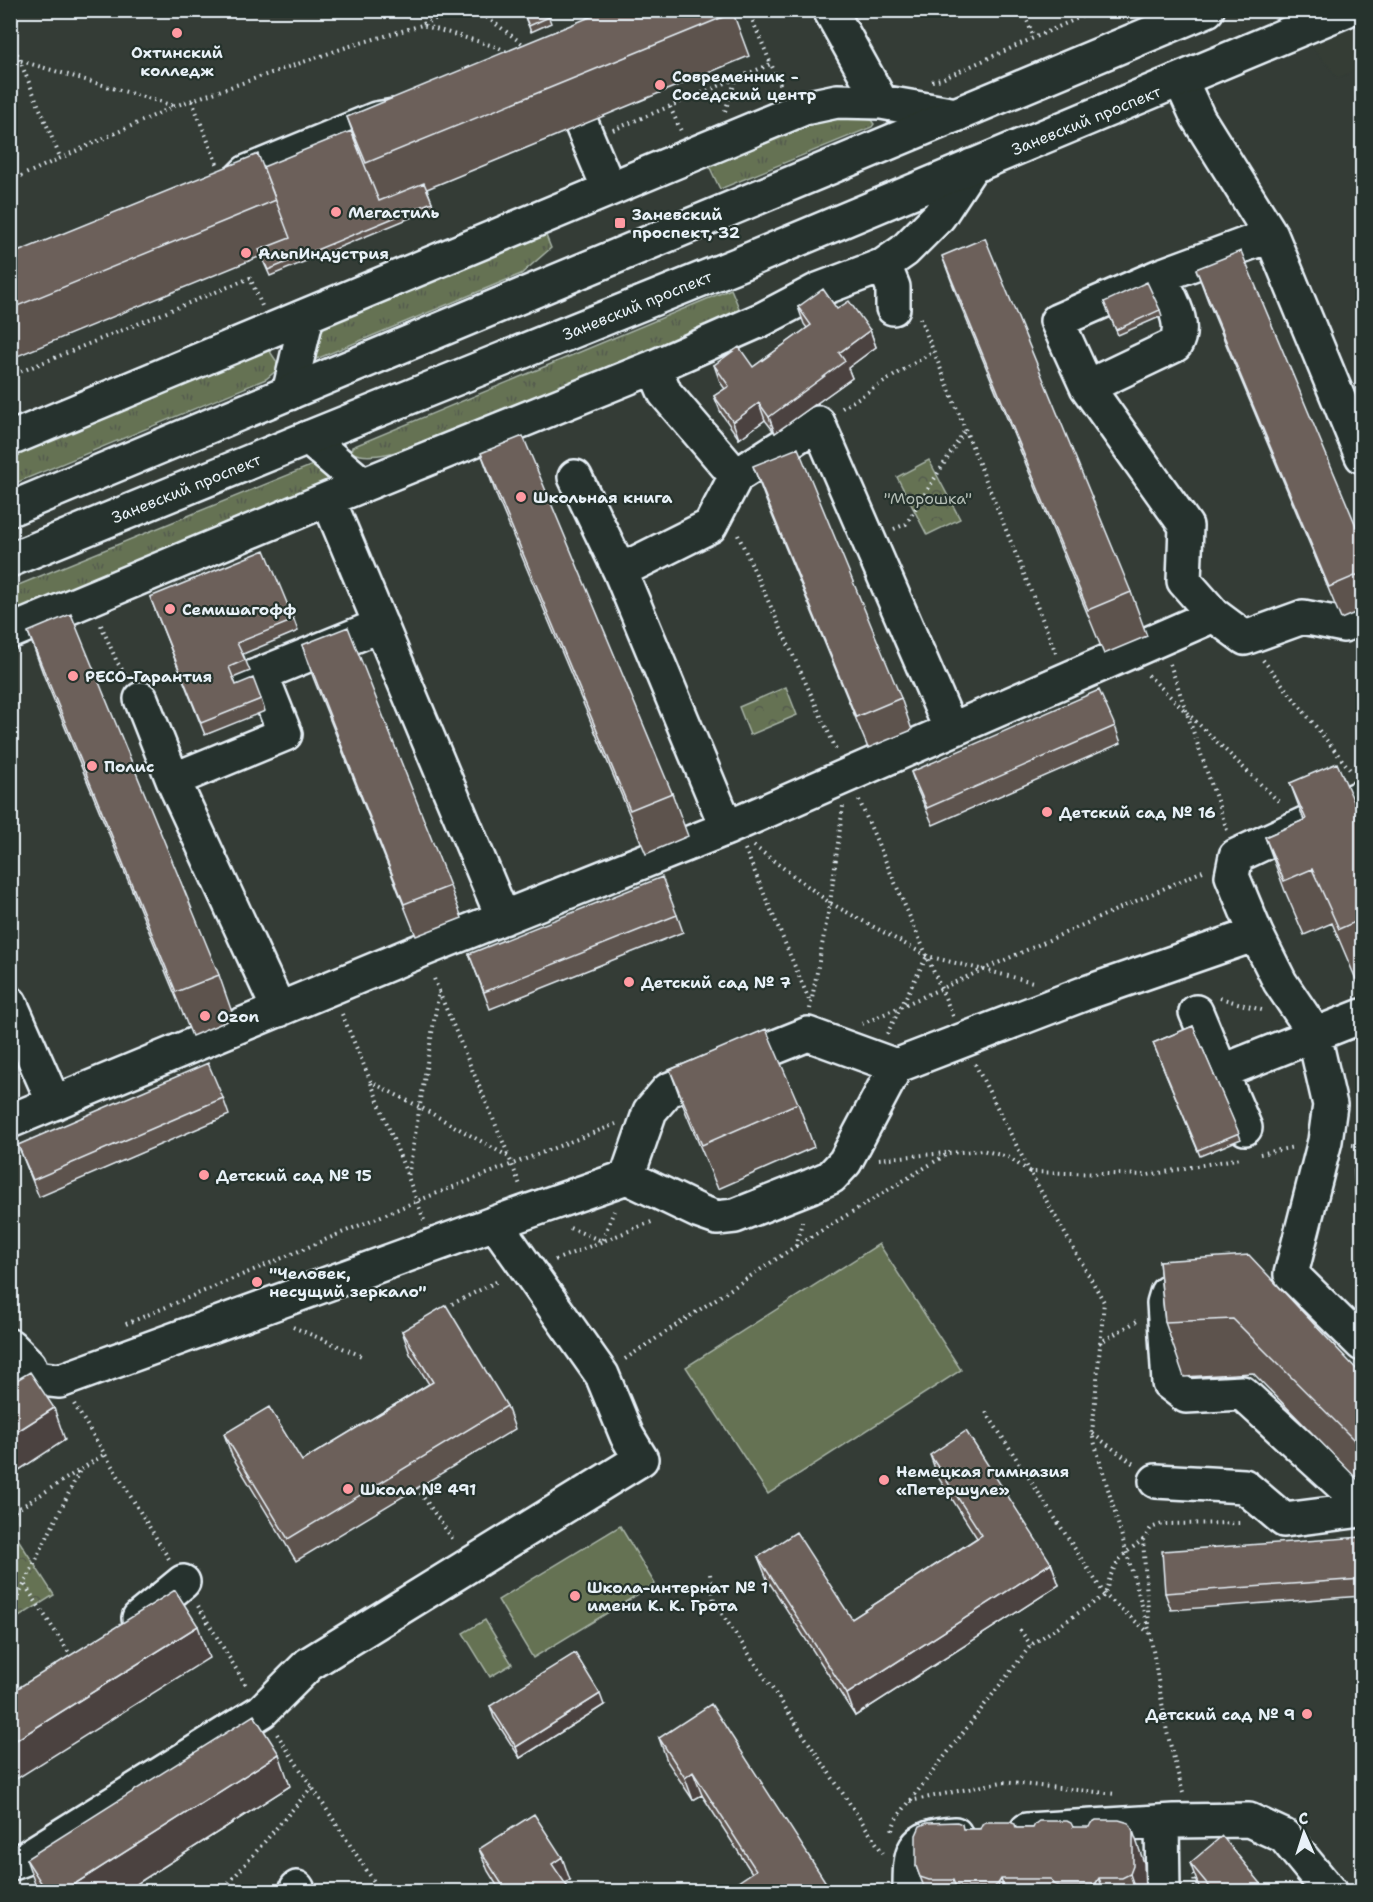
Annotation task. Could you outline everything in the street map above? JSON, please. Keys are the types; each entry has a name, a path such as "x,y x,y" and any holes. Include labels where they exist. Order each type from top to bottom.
{"main road":[{"path":"10,509 1207,10"},
{"name":"Заневский проспект","path":"10,560 739,264 1347,10"},
{"path":"834,11 881,102"},
{"path":"1181,81 1198,118 1271,235 1362,456"},
{"path":"10,439 804,108 837,101 881,102 956,115"},
{"path":"215,197 247,172 376,119 422,110"},
{"path":"585,132 609,189"},
{"path":"10,632 363,484 654,367 763,319 819,290 884,265 904,251 939,216 972,166"},
{"path":"1271,235 1160,276 1057,321 1087,387 1186,526 1184,580 1214,615 1245,638 1303,617 1344,625 1362,617"},
{"path":"884,265 905,310"},
{"path":"1087,387 1175,345 1180,336 1181,324 1160,276"},
{"path":"289,393 307,316"},
{"path":"654,367 665,393 730,489"},
{"path":"620,571 710,526 730,489 818,423 951,730"},
{"path":"308,438 363,484"},
{"path":"575,477 620,571 733,832"},
{"path":"328,499 503,918"},
{"path":"10,1121 422,950 733,832 848,775 1214,615"},
{"path":"173,780 285,734 250,678 381,625"},
{"path":"141,699 173,780 279,1010"},
{"path":"1359,787 1304,825 1236,856 1232,876 1256,934 1280,982 1312,1030 1330,1105 1325,1141 1278,1273 1362,1344"},
{"path":"627,1177 650,1111 668,1090 815,1026 885,1062 963,1041 1083,994 1256,934"},
{"path":"10,1003 54,1103"},
{"path":"1202,1003 1221,1072 1247,1147"},
{"path":"1221,1072 1312,1030 1362,1016"},
{"path":"10,1346 29,1365 34,1382 253,1311 627,1177 717,1218 735,1216 831,1177 845,1162 885,1062"},
{"path":"10,1864 26,1858 191,1743 262,1711 309,1664 641,1459 627,1436 602,1375 495,1223"},
{"path":"1205,1274 1194,1275 1167,1293 1164,1303 1169,1383 1186,1396 1242,1393 1362,1503"},
{"path":"1156,1481 1244,1486 1284,1520 1362,1510"},
{"path":"112,1635 150,1611 183,1582"},
{"path":"910,1892 910,1868 914,1851 922,1840 934,1835 1176,1821 1249,1820 1284,1836 1330,1892"},
{"path":"1163,1892 1176,1821"}],"path":[{"path":"10,181 175,106 347,47 422,25 456,10"},
{"path":"477,10 529,49"},
{"path":"748,10 783,89"},
{"path":"1023,10 1034,38"},
{"path":"422,25 497,47 515,57"},
{"path":"10,37 60,157"},
{"path":"21,61 175,106"},
{"path":"585,132 771,64"},
{"path":"724,117 736,78"},
{"path":"192,100 215,197"},
{"path":"10,376 239,282"},
{"path":"905,310 934,351 1066,680"},
{"path":"818,423 934,351"},
{"path":"869,540 906,524 965,430"},
{"path":"730,489 848,775 963,1041 1029,1172 1104,1302 1092,1434 1150,1633"},
{"path":"100,621 117,662 141,699"},
{"path":"815,1026 901,1006 941,990 1236,856 1161,638"},
{"path":"1245,638 1359,787"},
{"path":"1126,654 1304,825"},
{"path":"815,1026 848,775"},
{"path":"733,832 830,903 927,956 1039,983"},
{"path":"733,832 815,1026"},
{"path":"422,950 531,1212"},
{"path":"885,1062 901,1006 927,956"},
{"path":"331,988 371,1082 433,1246"},
{"path":"408,1177 439,991"},
{"path":"1202,1003 1312,1030"},
{"path":"371,1082 509,1157"},
{"path":"115,1329 417,1201 650,1111"},
{"path":"845,1162 982,1150 1008,1157 1029,1172 1148,1175 1247,1147 1325,1141"},
{"path":"602,1375 796,1246 949,1153"},
{"path":"453,1304 508,1276 689,1207"},
{"path":"1099,1343 1164,1303"},
{"path":"253,1311 364,1357"},
{"path":"34,1382 105,1454 262,1711 381,1892"},
{"path":"986,1412 1106,1595 1150,1633"},
{"path":"1092,1434 1156,1481"},
{"path":"10,1514 105,1454"},
{"path":"10,1614 80,1470"},
{"path":"417,1488 469,1565"},
{"path":"890,1836 896,1819 909,1801 1031,1645 1106,1595 1112,1570 1126,1552 1143,1540 1151,1528 1162,1524 1265,1523 1284,1520"},
{"path":"1143,1540 1150,1633 1167,1732 1176,1821"},
{"path":"710,1574 714,1602 883,1854 885,1863"},
{"path":"25,1584 74,1659"},
{"path":"1020,1630 1031,1645"},
{"path":"909,1801 1002,1782 1126,1796"},
{"path":"221,1892 312,1787"},
{"path":"883,1854 886,1845"}],"green space":[{"path":"840,114 871,120 874,124 872,127 720,189 709,166 823,117"},
{"path":"545,233 551,248 521,274 314,360 311,359 319,333 328,323"},
{"path":"731,289 742,315 405,450 370,456 351,452 352,447"},
{"path":"261,350 269,350 277,362 277,370 266,379 11,485 11,454"},
{"name":"\"Морошка\"","path":"929,460 960,519 927,535 897,477"},
{"path":"315,464 325,470 327,478 325,484 11,615 11,588"},
{"path":"786,687 797,715 750,735 739,707"},
{"path":"879,1244 961,1370 768,1494 686,1367"},
{"path":"620,1526 655,1584 533,1658 498,1600"},
{"path":"16,1536 54,1595 11,1622 11,1540"},
{"path":"485,1620 512,1664 490,1677 463,1633"}],"pier":[{"path":"1282,10 1342,10 1362,33 1362,67 1338,78"}],"building":[{"path":"522,10 546,10 549,17 529,26"},
{"path":"607,10 732,10 733,13 366,163 347,117"},
{"path":"351,131 379,201 424,183 432,202 268,270 259,250 290,238 263,167"},
{"path":"258,154 276,200 10,309 10,255"},
{"path":"985,238 1131,592 1088,610 942,256"},
{"path":"1241,251 1362,540 1362,573 1329,587 1196,269"},
{"path":"1147,282 1160,310 1116,330 1104,302"},
{"path":"823,289 837,309 849,301 870,330 839,353 845,361 769,417 759,403 733,422 714,396 729,386 714,365 739,347 753,367 811,325 798,307"},
{"path":"523,436 672,793 630,810 481,453"},
{"path":"798,448 901,698 856,717 753,466"},
{"path":"265,550 294,620 237,643 245,660 229,667 236,685 253,678 261,699 201,723 150,597"},
{"path":"71,614 219,975 176,992 28,632"},
{"path":"348,627 450,886 404,904 302,645"},
{"path":"1099,690 1115,726 927,808 911,772"},
{"path":"1337,763 1355,804 1362,800 1362,919 1339,929 1312,869 1284,881 1265,837 1306,819 1290,783"},
{"path":"662,877 677,915 484,992 469,954"},
{"path":"1193,1026 1239,1133 1198,1150 1153,1043"},
{"path":"766,1029 798,1103 702,1145 670,1070"},
{"path":"208,1063 223,1098 33,1180 18,1145"},
{"path":"1354,1170 1362,1170 1362,1210 1356,1211"},
{"path":"1249,1255 1362,1375 1362,1431 1354,1440 1233,1319 1165,1322 1159,1261"},
{"path":"446,1305 507,1406 288,1539 224,1434 269,1407 302,1461 433,1382 402,1331"},
{"path":"30,1372 54,1408 10,1436 10,1384"},
{"path":"966,1431 1051,1563 847,1694 758,1557 796,1532 852,1619 982,1535 930,1455"},
{"path":"1362,1537 1362,1579 1165,1593 1162,1551"},
{"path":"175,1590 198,1626 10,1744 10,1693"},
{"path":"575,1653 600,1694 516,1747 490,1706"},
{"path":"711,1704 832,1892 723,1892 756,1870 693,1772 685,1778 659,1738"},
{"path":"254,1715 279,1754 62,1892 47,1892 26,1859"},
{"path":"534,1814 562,1857 552,1864 571,1892 507,1892 479,1849"},
{"path":"1096,1820 1119,1820 1129,1823 1133,1831 1133,1866 1130,1874 1122,1878 1099,1878 1091,1886 1058,1886 1053,1884 1051,1879 1001,1879 994,1887 960,1887 955,1885 953,1880 929,1880 920,1877 916,1866 916,1835 920,1826 927,1823 957,1822 962,1824 963,1829 980,1829 986,1822 1010,1822 1015,1824 1016,1828 1033,1828 1039,1821 1067,1821 1073,1827 1089,1827"},
{"path":"1222,1836 1268,1892 1214,1892 1190,1863"}],"place":[{"name":"Охтинский колледж","path":"177,33"},
{"name":"Современник - Соседский центр","path":"660,85"},
{"name":"Мегастиль","path":"336,212"},
{"name":"Заневский проспект, 32","path":"620,223"},
{"name":"АльпИндустрия","path":"246,253"},
{"name":"Школьная книга","path":"521,497"},
{"name":"Семишагофф","path":"170,609"},
{"name":"РЕСО-Гарантия","path":"73,676"},
{"name":"Полис","path":"92,766"},
{"name":"Детский сад № 16","path":"1047,812"},
{"name":"Детский сад № 7","path":"629,982"},
{"name":"Ozon","path":"205,1016"},
{"name":"Детский сад № 15","path":"204,1175"},
{"name":"\"Человек, несущий зеркало\"","path":"257,1282"},
{"name":"Немецкая гимназия «Петершуле»","path":"884,1480"},
{"name":"Школа № 491","path":"348,1489"},
{"name":"Школа-интернат № 1 имени К. К. Грота","path":"575,1596"},
{"name":"Детский сад № 9","path":"1307,1714"}]}
